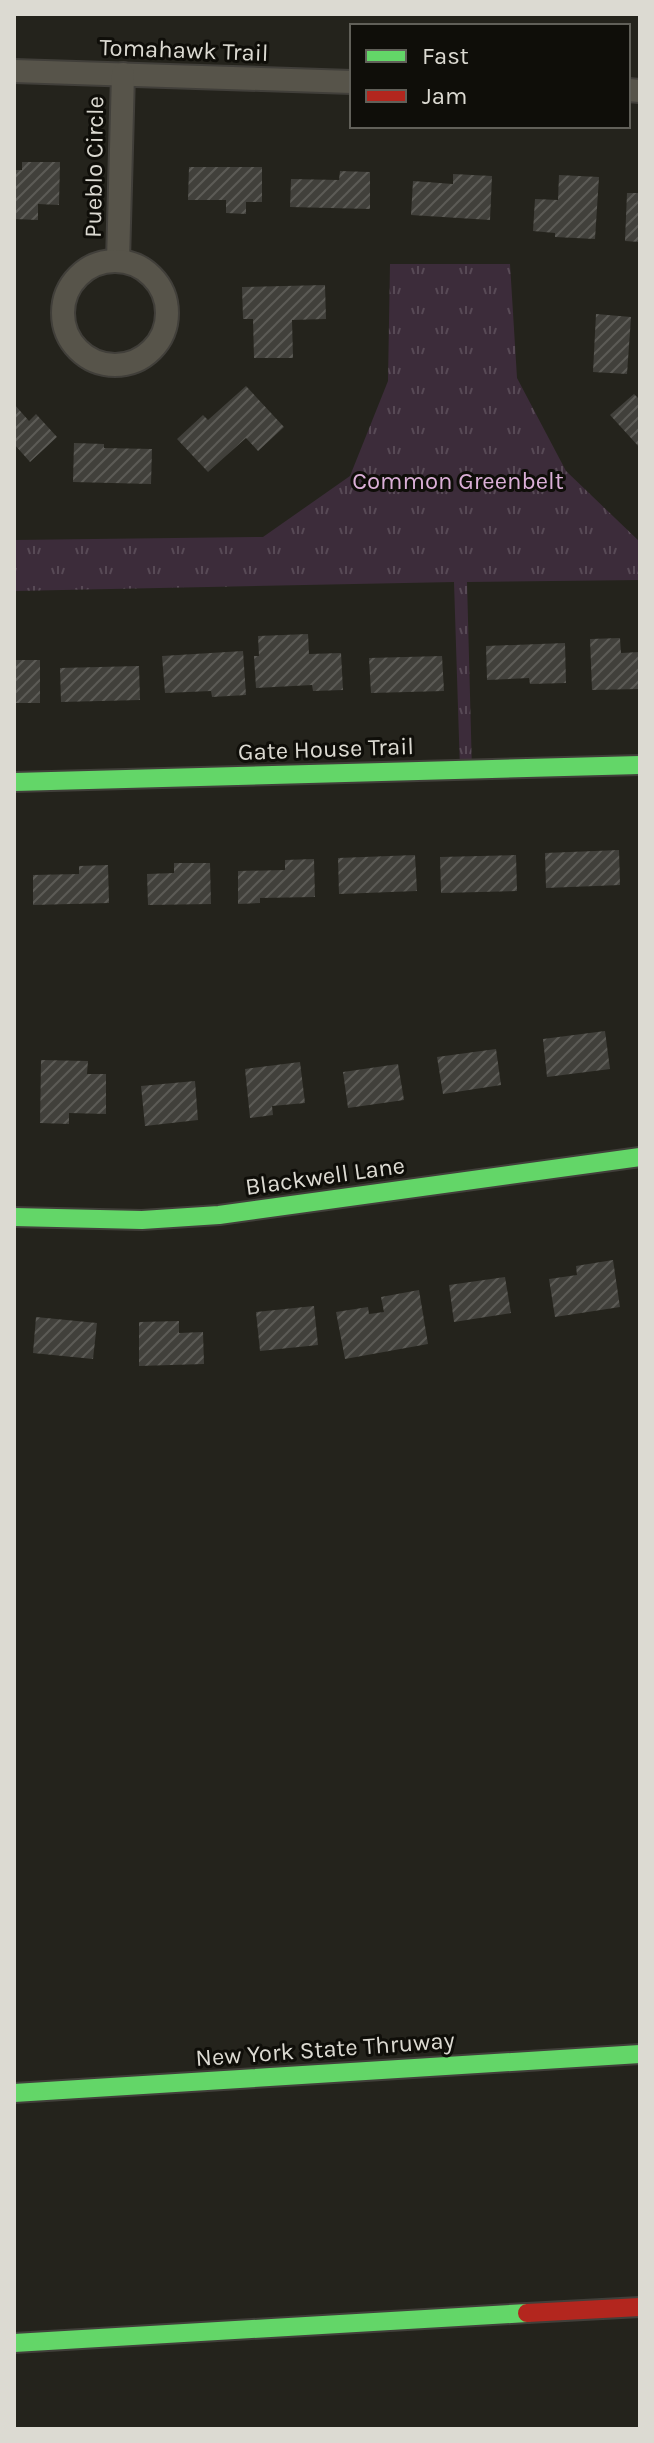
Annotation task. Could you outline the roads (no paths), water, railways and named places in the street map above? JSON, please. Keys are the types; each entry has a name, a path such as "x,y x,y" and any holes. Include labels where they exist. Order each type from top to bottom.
{"main road":[{"name":"Gate House Trail","path":"14,782 640,765"},
{"name":"Blackwell Lane","path":"14,1217 142,1220 219,1215 640,1157"},
{"name":"New York State Thruway","path":"14,2093 640,2054"},
{"path":"14,2343 640,2307"}],"street":[{"name":"Tomahawk Trail","path":"14,71 350,82"},
{"name":"Pueblo Circle","path":"118,261 123,74"},
{"name":"Pueblo Circle","path":"118,261 135,264 149,273 163,294 167,319 153,349 123,365 106,365 90,359 76,348 66,333 63,316 65,298 72,283 85,270 101,263 118,261"}],"park label":[{"name":"Common Greenbelt","path":"458,481"}]}
